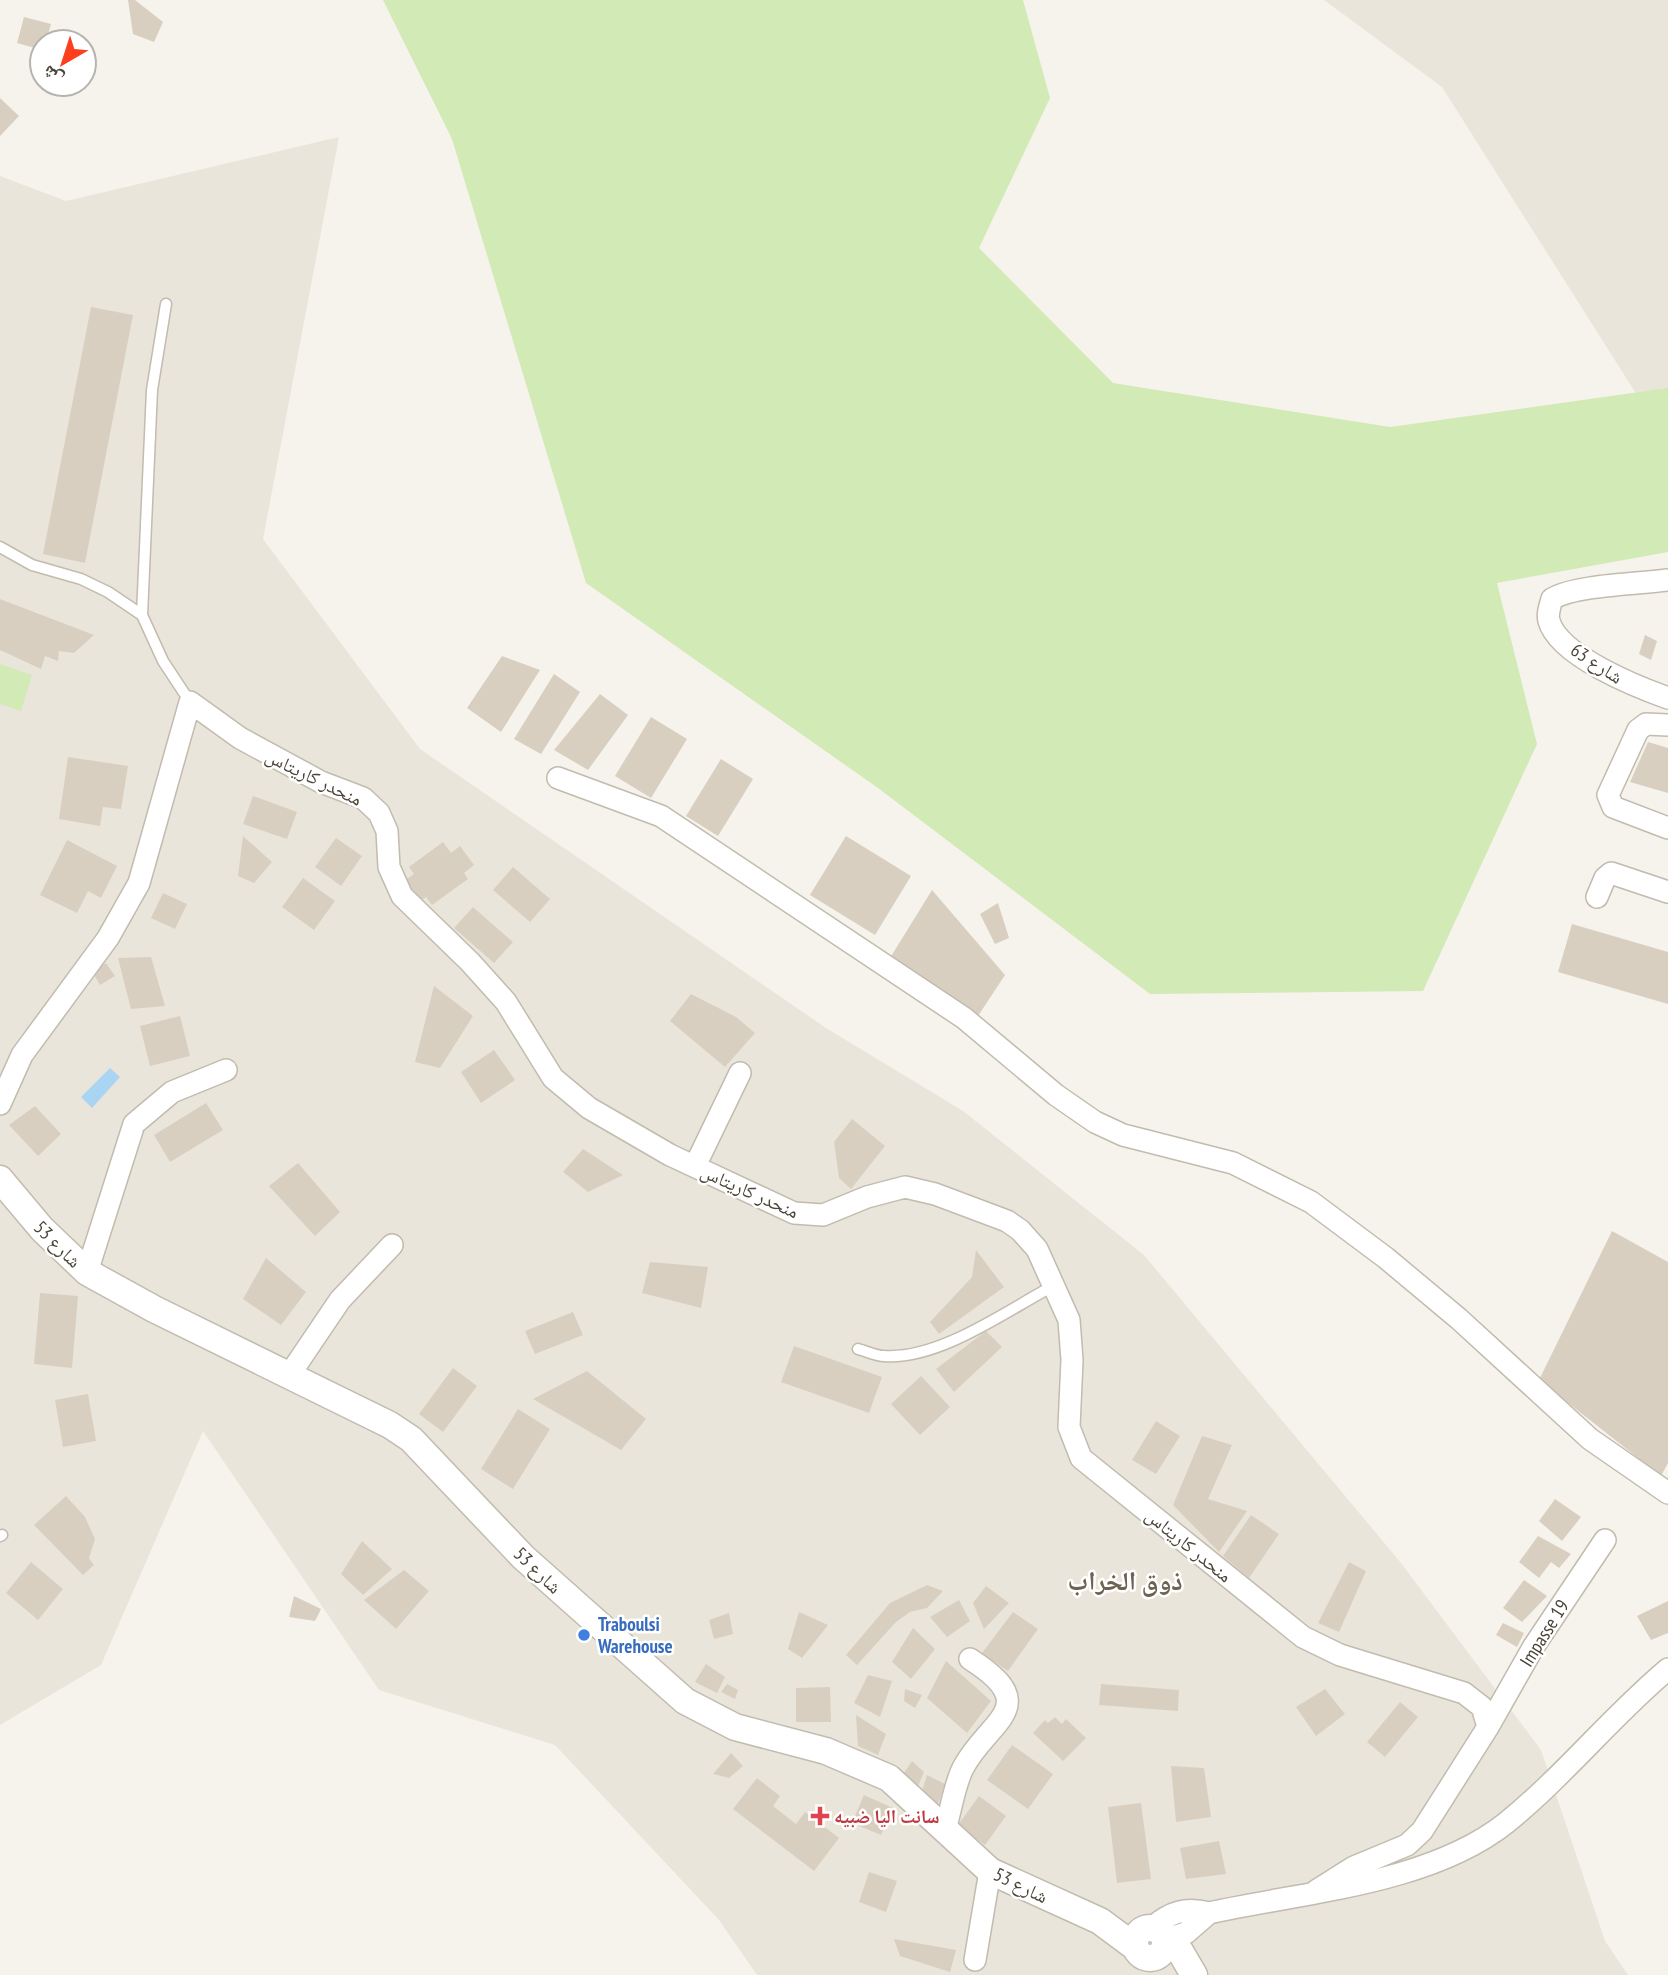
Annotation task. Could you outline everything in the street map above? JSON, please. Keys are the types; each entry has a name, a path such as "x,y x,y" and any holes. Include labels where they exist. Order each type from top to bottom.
{"street":[{"name":"شارع 63","path":"1668,580 1562,593 1552,599 1549,620 1556,633 1579,655 1627,683 1668,698"},
{"path":"0,1104 22,1055 108,938 139,883 190,702"},
{"name":"منحدر كاريتاس","path":"190,702 264,752 321,782 363,799 385,823 389,867 402,896 470,962 506,1002 552,1078 589,1108 655,1147 807,1216 823,1215 886,1190 905,1187 935,1194 1007,1221 1020,1230 1037,1250 1071,1332 1069,1427 1081,1458 1303,1637 1340,1655 1464,1693 1482,1707 1488,1727"},
{"path":"1668,725 1646,724 1638,730 1608,795 1613,807 1668,828"},
{"path":"558,778 661,816 964,1018 1056,1095 1095,1122 1123,1135 1233,1163 1295,1191 1396,1266 1590,1439 1668,1493"},
{"path":"1597,897 1605,878 1611,873 1668,892"},
{"path":"0,1074 22,1055"},
{"path":"87,1272 134,1124 172,1092 226,1070"},
{"path":"695,1166 740,1073"},
{"name":"شارع 53","path":"0,1179 42,1229 87,1272 154,1309 390,1425 411,1439 523,1557 685,1701 735,1727 825,1751 872,1769 901,1787 990,1871 1166,1949"},
{"path":"290,1374 340,1300 392,1245"},
{"name":"Impasse 19","path":"1488,1727 1534,1646 1605,1540"},
{"path":"945,1830 962,1770 1002,1720 1007,1704 1006,1694 1000,1683 970,1659"},
{"path":"1166,1949 1172,1913 1184,1910 1209,1913 1389,1878 1429,1865 1505,1824 1636,1696 1668,1669"},
{"path":"1316,1891 1354,1867 1407,1845 1422,1831 1488,1727"},
{"path":"975,1960 990,1871"},
{"path":"1166,1949 1209,1913"}],"lane":[{"path":"166,303 152,390 142,615 163,661 190,702"},
{"path":"0,547 32,565 81,579 108,592 142,615"},
{"path":"858,1349 883,1356 915,1353 944,1345 1053,1286"}],"shaded area":[{"path":"1324,0 1668,0 1668,444 1442,87"},
{"path":"339,137 263,539 420,749 826,1028 963,1111 1144,1255 1401,1563 1541,1750 1605,1941 1628,1975 757,1975 719,1920 555,1745 379,1690 203,1431 101,1665 0,1725 0,176 66,201"}],"green space":[{"path":"383,0 1023,0 1050,98 979,248 1113,383 1390,427 1668,388 1668,552 1497,583 1537,744 1423,991 1150,994 878,788 586,583 452,139"},
{"path":"0,664 32,675 21,711 0,704"}],"water":[{"path":"110,1068 120,1077 92,1108 81,1097"}],"building":[{"path":"128,0 135,0 163,22 154,42 133,34"},
{"path":"24,17 51,24 50,28 28,28 28,46 17,43"},
{"path":"0,98 19,116 0,136"},
{"path":"91,307 133,315 85,563 43,554"},
{"path":"0,599 94,635 74,653 59,651 58,661 45,656 41,669 0,650"},
{"path":"1645,635 1657,641 1651,660 1639,654"},
{"path":"502,656 540,670 501,732 467,708"},
{"path":"554,674 580,692 541,754 514,739"},
{"path":"600,694 628,715 588,770 554,750"},
{"path":"651,717 687,739 651,798 615,776"},
{"path":"1648,742 1668,748 1668,793 1630,782"},
{"path":"68,757 128,766 121,809 103,807 100,826 59,819"},
{"path":"721,759 753,779 718,836 686,816"},
{"path":"253,796 297,812 287,839 243,824"},
{"path":"243,836 272,862 254,883 238,876"},
{"path":"846,836 911,876 875,935 810,895"},
{"path":"336,838 362,856 341,886 315,867"},
{"path":"67,840 117,866 101,898 88,891 77,913 40,895"},
{"path":"443,842 451,853 460,846 474,865 464,873 468,879 432,905 426,897 419,902 404,881 414,874 409,867"},
{"path":"513,867 550,899 530,922 493,890"},
{"path":"303,878 335,901 314,930 282,907"},
{"path":"932,890 1005,975 978,1016 890,958"},
{"path":"163,893 187,904 175,929 151,918"},
{"path":"998,903 1009,938 995,944 980,914"},
{"path":"473,907 513,942 494,963 454,928"},
{"path":"1572,924 1668,952 1668,1004 1558,972"},
{"path":"151,957 165,1006 131,1009 118,958"},
{"path":"106,963 115,976 100,985 92,971"},
{"path":"434,986 473,1016 440,1068 415,1062"},
{"path":"691,994 736,1017 755,1033 725,1067 670,1021"},
{"path":"180,1016 190,1056 150,1066 140,1026"},
{"path":"494,1050 515,1080 481,1103 461,1072"},
{"path":"206,1103 223,1130 170,1162 154,1135"},
{"path":"35,1106 61,1134 38,1156 9,1125"},
{"path":"852,1119 885,1146 851,1189 839,1178 834,1142"},
{"path":"583,1149 623,1175 588,1192 563,1172"},
{"path":"298,1163 340,1212 315,1236 269,1186"},
{"path":"1612,1231 1668,1262 1668,1463 1661,1476 1539,1380"},
{"path":"976,1250 1004,1287 939,1334 930,1322 972,1277"},
{"path":"266,1258 306,1292 281,1325 243,1299"},
{"path":"650,1262 708,1267 701,1308 642,1293"},
{"path":"40,1293 78,1296 72,1368 34,1364"},
{"path":"573,1312 583,1335 535,1354 525,1331"},
{"path":"986,1331 1002,1347 954,1392 936,1369"},
{"path":"794,1346 882,1377 869,1413 781,1382"},
{"path":"453,1368 477,1386 443,1432 419,1414"},
{"path":"587,1371 646,1419 621,1450 533,1399"},
{"path":"921,1376 950,1407 920,1435 891,1404"},
{"path":"88,1394 96,1441 63,1447 55,1400"},
{"path":"518,1409 550,1429 513,1489 481,1469"},
{"path":"1156,1421 1180,1436 1156,1474 1132,1460"},
{"path":"1202,1436 1232,1445 1208,1499 1247,1511 1219,1552 1173,1505"},
{"path":"66,1496 85,1517 95,1539 89,1558 94,1565 83,1575 34,1525"},
{"path":"1555,1499 1581,1517 1562,1541 1539,1521"},
{"path":"1251,1515 1279,1534 1249,1578 1223,1556"},
{"path":"1538,1536 1571,1554 1559,1568 1551,1562 1539,1578 1519,1562"},
{"path":"362,1541 392,1569 363,1595 341,1574"},
{"path":"31,1562 63,1589 38,1620 6,1593"},
{"path":"1349,1562 1366,1571 1339,1632 1318,1623"},
{"path":"404,1570 429,1591 396,1629 364,1600"},
{"path":"1524,1580 1547,1596 1522,1622 1503,1608"},
{"path":"927,1585 943,1591 927,1608 910,1612 896,1622 857,1665 846,1655 890,1603"},
{"path":"986,1586 1009,1603 984,1629 973,1603"},
{"path":"294,1596 321,1609 315,1621 289,1617"},
{"path":"959,1600 970,1621 947,1637 930,1617"},
{"path":"1668,1601 1668,1633 1651,1640 1637,1616"},
{"path":"799,1612 828,1625 802,1658 788,1649"},
{"path":"1013,1612 1038,1629 1008,1671 982,1653"},
{"path":"729,1613 733,1634 714,1639 709,1620"},
{"path":"1503,1623 1524,1633 1517,1647 1496,1635"},
{"path":"913,1628 935,1649 911,1679 892,1662"},
{"path":"946,1661 991,1701 967,1733 927,1698"},
{"path":"706,1664 725,1677 717,1693 695,1682"},
{"path":"868,1675 892,1681 880,1717 854,1703"},
{"path":"727,1684 738,1690 735,1699 721,1692"},
{"path":"1101,1684 1179,1690 1178,1711 1099,1705"},
{"path":"830,1687 831,1722 796,1722 796,1688"},
{"path":"905,1689 922,1695 915,1708 904,1701"},
{"path":"1325,1689 1345,1714 1316,1736 1296,1707"},
{"path":"1400,1702 1418,1717 1385,1757 1367,1742"},
{"path":"856,1715 886,1734 878,1755 858,1746"},
{"path":"1055,1717 1062,1724 1066,1719 1086,1738 1063,1761 1033,1733 1045,1720 1048,1723"},
{"path":"1012,1745 1053,1774 1028,1809 987,1780"},
{"path":"731,1753 743,1766 729,1778 713,1774"},
{"path":"912,1761 924,1772 916,1791 899,1780"},
{"path":"1171,1766 1204,1768 1211,1817 1176,1822"},
{"path":"927,1775 945,1784 936,1810 920,1797"},
{"path":"757,1778 780,1796 773,1806 796,1824 805,1812 839,1838 814,1871 733,1809"},
{"path":"864,1795 893,1808 881,1835 852,1823"},
{"path":"979,1796 1006,1816 985,1845 958,1825"},
{"path":"1141,1803 1151,1879 1117,1883 1108,1807"},
{"path":"1219,1841 1226,1874 1186,1879 1180,1848"},
{"path":"869,1872 897,1881 886,1912 859,1902"},
{"path":"894,1939 956,1950 950,1972 900,1956"}],"place":[{"name":"Traboulsi Warehouse","path":"584,1635"},
{"name":"سانت اليا ضبيه","path":"820,1816"}],"district":[{"name":"ذوق الخراب","path":"1125,1581"}]}
